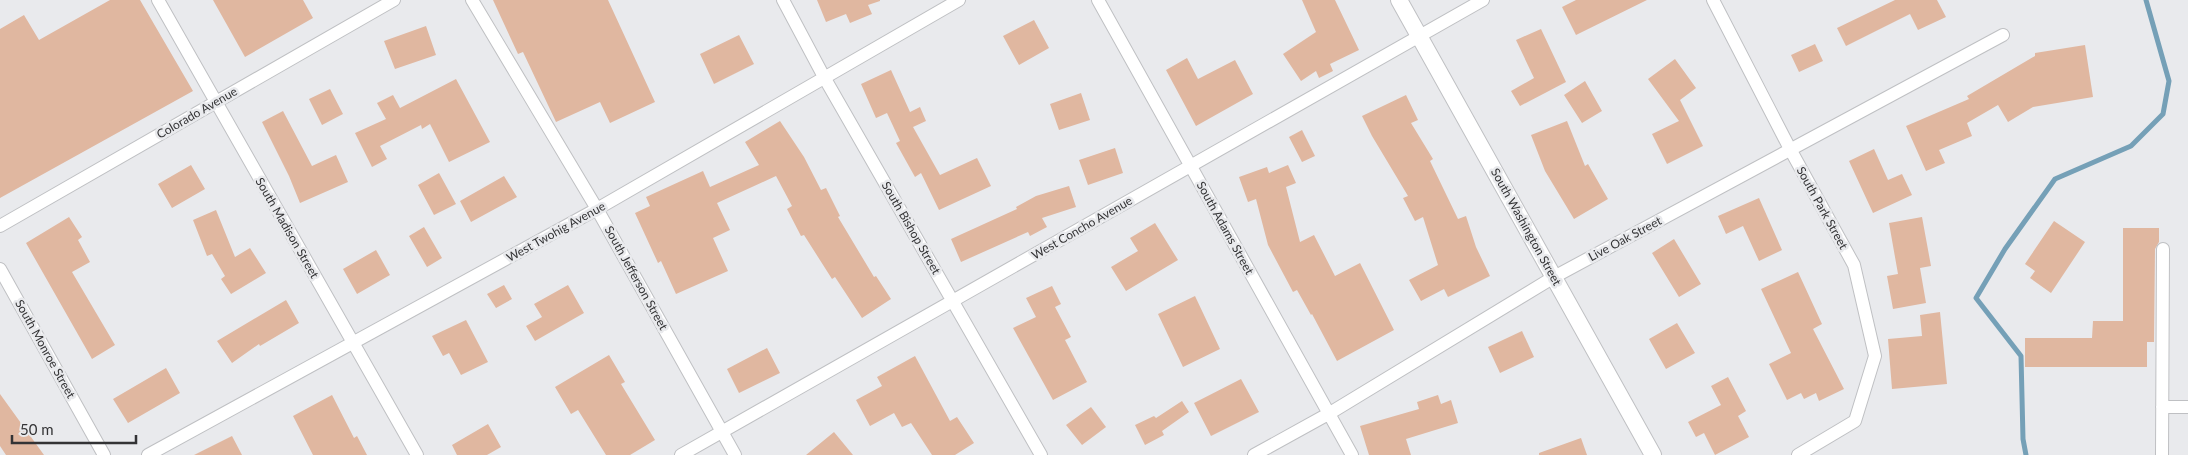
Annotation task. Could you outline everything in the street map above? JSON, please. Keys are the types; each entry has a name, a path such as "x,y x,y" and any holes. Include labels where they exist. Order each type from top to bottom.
{"street":[{"name":"South Madison Street","path":"158,0 417,455"},
{"name":"Colorado Avenue","path":"0,226 394,0"},
{"name":"South Jefferson Street","path":"472,0 597,209 735,455"},
{"name":"South Bishop Street","path":"783,0 824,77 1041,455"},
{"name":"West Twohig Avenue","path":"148,455 597,209 959,0"},
{"name":"South Adams Street","path":"1098,0 1352,455"},
{"name":"South Washington Street","path":"1399,0 1653,455"},
{"name":"West Concho Avenue","path":"681,455 1483,0"},
{"name":"South Park Street","path":"1713,0 1790,149 1854,265 1875,356 1854,421 1798,455"},
{"name":"Live Oak Street","path":"1254,455 1330,413 1554,277 2003,35"},
{"path":"2162,455 2163,249"},
{"name":"South Monroe Street","path":"0,269 104,455"},
{"path":"2162,407 2188,407"}],"building":[{"path":"110,0 140,0 193,91 0,198 0,29 24,15 39,40"},
{"path":"213,0 303,0 313,18 245,57"},
{"path":"493,0 608,0 655,102 610,123 600,102 556,122 523,52 518,54"},
{"path":"817,0 880,1 868,5 872,14 850,23 846,14 826,22"},
{"path":"1302,0 1335,0 1359,50 1330,64 1333,71 1319,78 1316,71 1301,81 1283,54 1316,32"},
{"path":"1576,0 1647,0 1576,35 1562,7"},
{"path":"1895,0 1937,0 1946,17 1918,30 1910,14 1846,46 1837,28"},
{"path":"1034,20 1049,48 1019,65 1003,36"},
{"path":"426,26 436,55 395,69 384,41"},
{"path":"1541,29 1566,82 1520,106 1511,91 1534,78 1516,40"},
{"path":"739,35 754,64 714,84 700,54"},
{"path":"1815,44 1823,61 1799,72 1791,55"},
{"path":"2085,45 2093,97 2033,107 2008,122 1998,105 1967,123 1972,136 1939,150 1945,163 1926,171 1906,126 1969,99 1967,96 2035,56 2035,53"},
{"path":"1187,58 1198,79 1235,60 1253,94 1196,126 1166,70"},
{"path":"1675,59 1696,88 1680,100 1703,146 1667,164 1652,134 1679,121 1648,79"},
{"path":"891,70 910,112 920,107 926,121 913,127 940,175 977,158 991,186 939,210 921,173 915,177 896,143 900,141 887,113 876,118 861,84"},
{"path":"456,79 490,142 449,162 430,124 422,129 421,125 380,146 387,159 372,167 355,133 386,119 377,103 393,95 400,108"},
{"path":"1585,81 1602,111 1582,123 1564,95"},
{"path":"330,89 343,114 322,125 309,99"},
{"path":"1081,93 1090,120 1059,130 1050,104"},
{"path":"1406,95 1418,120 1411,123 1433,159 1430,161 1458,219 1466,216 1476,247 1490,276 1448,297 1444,289 1421,301 1409,280 1438,265 1423,217 1415,221 1403,198 1408,196 1362,116"},
{"path":"283,111 312,166 336,155 348,182 300,203 289,176 262,122"},
{"path":"780,121 804,157 821,190 826,188 840,216 838,217 874,277 876,276 891,299 862,318 835,277 832,279 804,235 801,236 787,209 792,206 776,176 717,203 730,230 713,238 728,271 676,294 661,261 658,263 635,213 650,206 646,197 703,171 710,187 759,165 745,142"},
{"path":"1567,121 1585,166 1588,164 1608,199 1574,219 1545,171 1531,135"},
{"path":"1302,130 1315,156 1302,162 1289,137"},
{"path":"1115,148 1123,173 1088,185 1079,160"},
{"path":"1874,149 1888,180 1902,174 1912,195 1873,213 1849,161"},
{"path":"191,165 205,189 172,208 158,184"},
{"path":"1288,165 1296,183 1286,187 1300,242 1314,235 1335,276 1360,263 1394,330 1337,361 1297,290 1293,292 1268,245 1256,199 1248,202 1239,177 1267,167 1269,173"},
{"path":"439,173 456,204 434,215 418,185"},
{"path":"504,176 517,197 471,222 460,201"},
{"path":"1069,186 1076,207 1042,218 1047,227 1030,236 1028,232 961,262 951,239 1017,209 1016,207 1036,196"},
{"path":"1759,198 1782,250 1759,261 1743,226 1726,234 1718,216"},
{"path":"216,210 235,257 250,248 266,273 231,294 221,279 225,276 212,254 207,256 193,220"},
{"path":"69,217 82,237 78,240 90,262 72,272 115,345 92,359 26,243"},
{"path":"1922,217 1931,266 1920,268 1926,303 1893,309 1887,276 1898,274 1889,223"},
{"path":"2054,221 2085,242 2051,293 2030,278 2035,271 2025,264"},
{"path":"1155,223 1178,260 1126,291 1111,267 1138,251 1130,238"},
{"path":"424,227 442,258 427,267 409,236"},
{"path":"2123,228 2159,228 2159,242 2155,249 2154,342 2147,342 2147,367 2025,367 2025,338 2092,338 2093,321 2123,321"},
{"path":"1674,239 1701,284 1679,297 1652,253"},
{"path":"376,250 390,275 357,294 343,269"},
{"path":"1798,272 1822,324 1813,329 1844,389 1819,401 1816,393 1804,399 1801,393 1787,400 1769,364 1791,353 1761,289"},
{"path":"504,285 512,299 496,308 487,294"},
{"path":"568,285 584,313 535,341 526,326 542,317 534,304"},
{"path":"1052,286 1061,304 1055,307 1071,337 1065,340 1087,382 1053,400 1013,328 1036,317 1026,298"},
{"path":"1195,296 1220,349 1183,367 1158,314"},
{"path":"286,300 299,323 260,346 259,344 232,363 217,341"},
{"path":"1940,312 1947,384 1892,389 1888,339 1922,336 1920,315"},
{"path":"466,320 488,362 461,375 449,353 443,356 432,336"},
{"path":"1677,323 1695,353 1666,369 1649,339"},
{"path":"1522,331 1534,357 1500,373 1488,347"},
{"path":"767,348 780,373 739,393 727,369"},
{"path":"609,355 625,382 621,384 655,440 630,455 606,455 578,410 571,414 555,387"},
{"path":"915,356 950,421 957,417 974,443 955,455 932,455 911,423 902,427 894,413 870,426 856,400 882,386 877,377"},
{"path":"166,368 180,393 128,423 113,399"},
{"path":"1728,377 1746,411 1738,416 1749,437 1715,455 1704,433 1696,437 1688,422 1721,405 1711,386"},
{"path":"1241,379 1259,412 1211,436 1194,403"},
{"path":"0,394 44,455 6,455 0,446"},
{"path":"332,395 354,438 357,436 367,455 313,455 293,416"},
{"path":"1438,395 1441,404 1451,400 1458,423 1406,439 1411,455 1369,455 1360,426 1419,409 1417,402"},
{"path":"1182,401 1189,412 1162,431 1164,435 1145,445 1135,425 1154,416 1156,418"},
{"path":"1091,407 1106,427 1082,445 1066,425"},
{"path":"488,424 501,447 487,455 457,455 452,445"},
{"path":"834,432 853,455 806,455"},
{"path":"232,436 242,455 194,455"},
{"path":"1581,438 1587,455 1539,455 1539,453"}],"waterway":[{"path":"2026,455 2023,439 2021,356 1976,298 2005,249 2055,179 2131,146 2163,114 2169,81 2146,0"}]}
